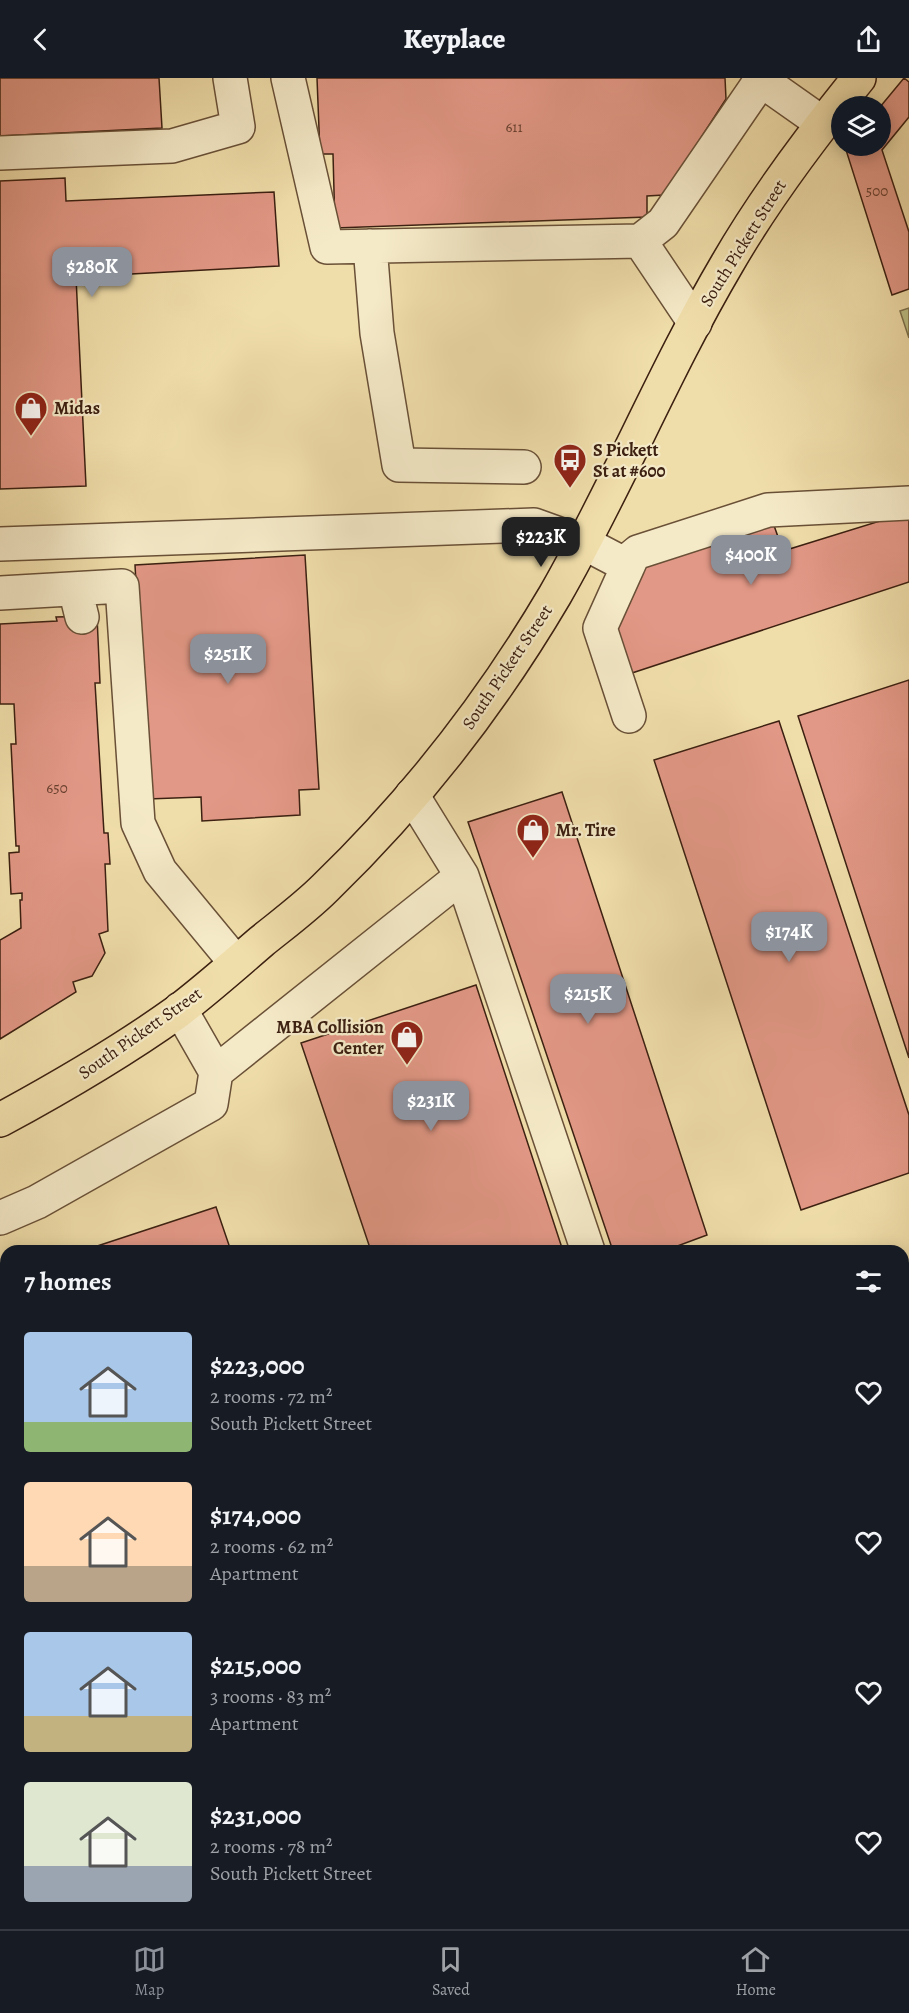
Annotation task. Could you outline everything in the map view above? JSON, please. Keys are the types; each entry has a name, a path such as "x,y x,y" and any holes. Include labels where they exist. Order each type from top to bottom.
{"main road":[{"name":"South Pickett Street","path":"0,1120 59,1089 180,1009 324,890 399,811 485,703 547,607 584,543 727,262 822,123 859,78"}],"street":[{"path":"0,153 172,146 238,127 230,78"},
{"path":"288,78 327,247 640,241 663,223 761,79 822,123"},
{"path":"640,241 695,323"},
{"path":"370,246 377,333 399,465 524,467"},
{"path":"629,716 600,628 632,557 638,552 768,510 909,502"},
{"path":"0,544 534,525 584,543 628,566"},
{"path":"0,593 78,603 122,586 138,823 160,871 237,963"},
{"path":"412,795 462,876 586,1245"},
{"path":"216,1072 462,876"},
{"path":"0,1218 37,1202 211,1104 216,1072 180,1009"}],"green space":[{"path":"909,308 909,338 900,311"}],"building":[{"path":"0,78 159,78 162,128 0,136"},
{"path":"317,78 725,78 726,99 664,195 647,196 647,217 335,228 333,154 320,154"},
{"path":"904,78 909,82 909,117 891,139 891,96 889,96"},
{"path":"848,156 884,156 909,232 909,289 892,295"},
{"path":"65,178 66,201 274,192 279,266 76,277 86,486 0,489 0,181"},
{"path":"909,512 909,582 632,673 612,622 645,556 771,517 783,551"},
{"path":"305,555 319,789 299,790 300,815 202,821 201,797 148,799 135,565"},
{"path":"97,616 100,683 95,683 104,833 108,833 110,864 105,864 108,931 99,934 105,953 92,976 73,982 76,992 0,1039 0,940 21,928 22,893 11,894 9,853 19,852 19,846 16,846 11,744 16,744 14,704 0,704 0,624 57,621 56,617"},
{"path":"909,680 909,1058 798,716"},
{"path":"779,721 909,1115 909,1173 801,1210 654,760"},
{"path":"562,792 707,1235 680,1245 611,1245 468,822"},
{"path":"476,985 561,1245 369,1245 301,1043"},
{"path":"216,1207 229,1245 100,1245"}],"place":[{"name":"Midas","path":"31,437"},
{"name":"S Pickett St at #600","path":"570,489"},
{"name":"Mr. Tire","path":"533,859"},
{"name":"MBA Collision Center","path":"407,1066"}]}
